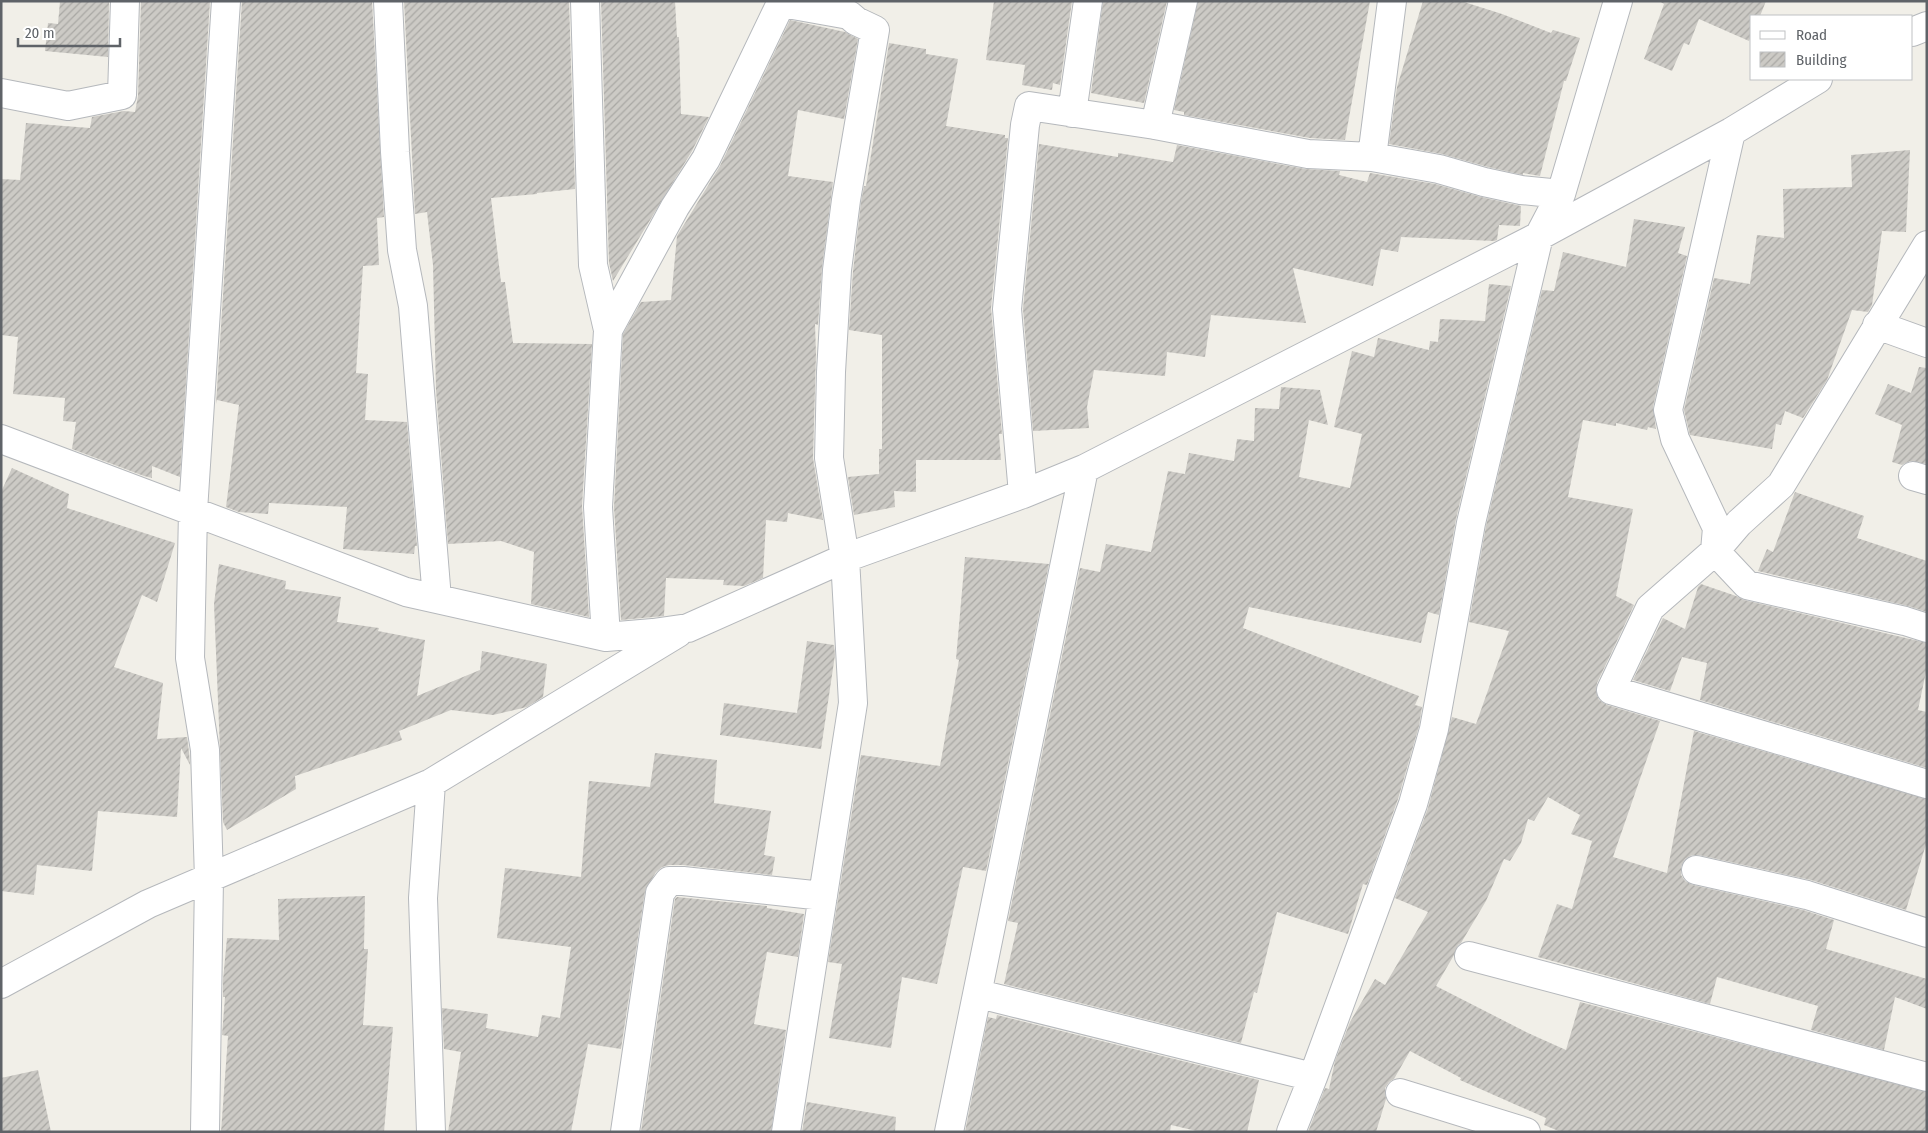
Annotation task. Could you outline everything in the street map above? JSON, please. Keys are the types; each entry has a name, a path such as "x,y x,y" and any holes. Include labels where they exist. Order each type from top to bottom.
{"street":[{"path":"1,93 68,106 122,95 125,1"},
{"path":"205,1132 209,879 205,750 190,658 193,511 226,1"},
{"path":"388,1 402,250 412,306 437,599"},
{"path":"585,1 593,265 608,330 598,507 606,636"},
{"path":"1072,113 1088,1"},
{"path":"1155,125 1184,1"},
{"path":"1372,157 1392,1"},
{"path":"608,330 675,207 706,158 782,2 849,15 856,22 875,30 846,200 837,270 831,372 829,458 845,558 853,703 786,1132"},
{"path":"1291,1132 1413,804 1434,729 1472,523 1539,236 1561,194 1610,3"},
{"path":"1913,32 1927,26"},
{"path":"1,984 148,904 431,783 688,628 845,558 1024,494 1084,468 1539,236 1731,132 1816,80"},
{"path":"1024,494 1008,309 1025,125 1029,106 1155,125 1308,154 1372,157 1439,168 1484,182 1522,190 1561,194"},
{"path":"1731,132 1668,410 1675,438 1718,528 1716,551 1747,585 1905,621 1927,628"},
{"path":"1927,245 1781,485 1739,523 1716,551 1650,608 1611,690 1927,784"},
{"path":"1877,326 1927,342"},
{"path":"4,445 193,511 406,592 606,636 653,633 688,628"},
{"path":"950,1132 1084,468"},
{"path":"431,783 423,898 431,1132"},
{"path":"1696,870 1807,895 1927,933"},
{"path":"625,1132 660,893 669,881 823,896"},
{"path":"1469,956 1927,1077"},
{"path":"979,994 1313,1077"},
{"path":"1400,1092 1511,1130"}],"building":[{"path":"60,1 109,2 108,57 45,51 48,23 58,24"},
{"path":"141,1 210,1 180,477 152,466 152,478 144,476 72,449 76,422 63,421 65,398 13,394 18,337 1,335 1,179 20,180 26,123 90,128 92,117 124,111 135,112 138,96"},
{"path":"242,1 372,1 384,217 377,218 379,265 363,266 356,373 368,374 365,420 407,422 417,546 415,546 414,554 343,549 347,507 269,503 268,514 239,512 226,507 239,405 217,400 216,404"},
{"path":"404,1 569,1 575,189 491,198 501,282 505,282 513,343 592,344 582,506 589,617 531,604 534,552 501,541 448,544 436,390 433,265 427,212 415,214"},
{"path":"601,1 675,1 677,37 679,37 681,114 709,117 692,151 613,281 609,263"},
{"path":"994,1 1072,1 1060,85 1053,83 1052,90 1022,85 1025,65 986,60"},
{"path":"1103,1 1167,1 1144,103 1091,93"},
{"path":"1198,1 1370,1 1345,140 1310,138 1184,115 1184,112 1174,110"},
{"path":"1423,1 1461,1 1551,33 1553,30 1580,38 1566,81 1564,81 1540,176 1523,173 1523,175 1442,154 1389,144 1397,87"},
{"path":"1659,1 1766,1 1760,15 1750,15 1749,41 1699,19 1689,45 1684,43 1672,71 1644,59 1664,4"},
{"path":"790,20 845,32 858,39 844,119 798,110 788,176 833,182 822,268 818,325 815,324 813,458 823,520 788,513 787,522 766,520 763,578 744,586 723,585 724,580 666,578 664,616 621,620 614,507 623,334 641,302 671,300 677,236 720,166"},
{"path":"889,43 926,49 926,54 958,59 946,126 1005,135 1005,138 1008,138 991,308 1002,434 999,434 1001,460 916,460 916,492 894,491 895,507 854,515 848,477 879,474 879,449 882,449 882,335 849,330 853,271 861,202 864,186 866,186"},
{"path":"1039,144 1118,157 1118,153 1173,162 1177,145 1305,169 1340,171 1339,175 1367,182 1370,173 1435,184 1521,206 1520,226 1499,225 1497,240 1494,241 1401,237 1398,252 1381,249 1373,286 1293,268 1306,323 1211,315 1205,357 1167,352 1165,376 1094,370 1087,407 1089,428 1033,431 1023,309"},
{"path":"1910,150 1906,232 1882,231 1872,305 1868,312 1852,310 1827,380 1803,418 1785,411 1781,425 1776,424 1772,449 1690,435 1684,410 1714,278 1750,284 1757,235 1784,238 1783,189 1852,187 1851,155"},
{"path":"1634,219 1685,227 1678,253 1687,256 1653,407 1656,429 1648,427 1647,430 1616,423 1616,426 1583,420 1568,497 1633,509 1616,596 1634,605 1597,683 1596,692 1599,700 1607,705 1660,721 1613,857 1667,873 1694,731 1927,799 1927,841 1906,910 1811,880 1699,855 1692,855 1685,859 1681,867 1681,875 1685,881 1693,885 1803,910 1834,920 1826,949 1927,979 1927,1009 1895,997 1884,1050 1811,1030 1818,1006 1717,977 1710,1004 1538,957 1557,904 1572,909 1592,841 1571,834 1580,815 1548,797 1534,821 1528,819 1521,843 1510,861 1504,859 1486,901 1458,945 1436,986 1528,1033 1566,1050 1580,1002 1927,1092 1927,1132 1561,1132 1544,1125 1546,1118 1460,1080 1461,1078 1410,1051 1394,1079 1385,1088 1386,1099 1376,1132 1308,1132 1325,1088 1329,1089 1335,1061 1350,1022 1375,979 1385,985 1428,912 1395,898 1428,808 1452,717 1476,724 1509,631 1469,622 1486,526 1542,290 1554,291 1563,252 1626,267"},
{"path":"1489,284 1511,286 1456,519 1439,615 1428,612 1421,643 1249,607 1243,628 1419,696 1415,705 1422,707 1419,726 1398,799 1367,885 1363,884 1348,934 1277,912 1257,993 1254,992 1241,1043 1004,984 1018,923 1008,921 1080,568 1100,572 1106,544 1151,552 1168,471 1185,474 1189,453 1234,461 1237,439 1254,441 1255,408 1279,409 1281,387 1320,390 1328,425 1309,420 1299,477 1350,488 1362,434 1334,427 1352,351 1374,357 1378,338 1429,350 1430,341 1438,342 1440,319 1485,321"},
{"path":"1919,367 1927,368 1927,464 1910,461 1902,465 1892,462 1902,425 1875,414 1888,384 1911,393"},
{"path":"12,468 69,494 67,508 175,543 157,602 142,595 114,667 163,683 157,739 187,737 190,765 181,748 177,817 98,811 92,871 37,865 34,895 1,891 1,492"},
{"path":"1795,492 1864,516 1857,538 1927,561 1927,612 1758,571 1767,549 1773,552"},
{"path":"965,557 1049,564 986,871 963,867 937,984 902,977 891,1048 829,1038 842,964 828,962 861,755 940,766 959,660 956,659"},
{"path":"219,564 286,581 285,589 341,597 337,622 379,628 378,631 425,640 417,696 480,670 482,651 547,664 543,697 527,707 493,715 451,710 399,731 402,740 295,776 296,789 227,830 223,822 214,604"},
{"path":"1701,584 1744,600 1927,643 1927,667 1918,710 1927,712 1927,768 1700,700 1707,663 1682,657 1670,691 1633,680 1663,618 1685,629 1698,587"},
{"path":"807,641 834,645 835,655 821,749 720,735 724,703 797,713"},
{"path":"655,753 717,760 714,803 771,811 764,855 775,857 772,875 683,865 669,865 662,867 656,872 645,891 621,1049 588,1044 571,1132 448,1132 461,1052 444,1049 442,1008 488,1014 486,1028 538,1037 542,1015 560,1018 571,947 497,938 505,868 581,877 589,781 650,787"},
{"path":"365,896 364,949 368,949 363,1025 393,1027 384,1132 221,1132 228,1036 222,1035 225,997 223,997 223,980 227,938 279,940 278,899"},
{"path":"677,897 767,906 767,908 804,914 798,957 767,952 754,1024 786,1030 771,1132 641,1132 675,899"},
{"path":"997,1015 1259,1080 1247,1132 1201,1132 1171,1125 1170,1132 965,1132 988,1017 996,1019"},
{"path":"38,1070 51,1132 1,1132 1,1078"},
{"path":"807,1102 896,1117 895,1132 802,1132"}]}
